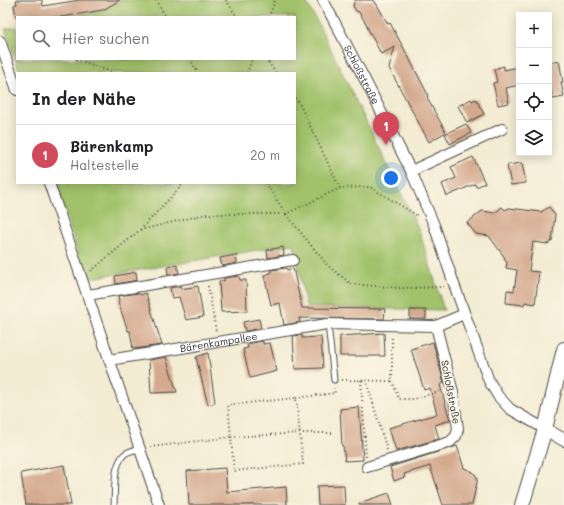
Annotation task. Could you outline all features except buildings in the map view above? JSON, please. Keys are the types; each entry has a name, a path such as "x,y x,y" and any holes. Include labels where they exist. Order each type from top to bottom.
{"main road":[{"path":"522,505 545,429 564,349"}],"street":[{"name":"Schloßstraße","path":"323,0 411,171 434,225 464,314 489,381 498,396 510,409 564,440"},
{"path":"0,41 16,87"},
{"path":"411,171 502,129"},
{"path":"49,184 159,505"},
{"path":"88,295 293,260"},
{"path":"328,324 436,326 464,314"},
{"name":"Bärenkampallee","path":"109,360 328,324"},
{"name":"Schloßstraße","path":"367,467 450,442 456,436 458,429 452,387 436,326"}],"lane":[{"path":"328,324 334,380"},
{"path":"114,505 116,471 122,456 139,448"}],"path":[{"path":"156,0 165,16"},
{"path":"226,0 236,16"},
{"path":"269,16 275,0"},
{"path":"79,60 111,72"},
{"path":"191,60 197,72"},
{"path":"247,72 252,60"},
{"path":"267,60 275,72"},
{"path":"296,99 340,188"},
{"path":"82,278 140,230 183,184"},
{"path":"267,184 286,214 327,265 351,284 400,288 455,287"},
{"path":"140,230 206,214 286,214 340,188 370,187 434,225"},
{"path":"206,275 218,341"},
{"path":"392,326 392,381 399,399 414,399 452,387"},
{"path":"296,398 303,464 234,471 228,405 296,398 335,394 334,380 392,381"},
{"path":"361,380 367,467"},
{"path":"366,380 390,460"},
{"path":"139,448 231,437 332,432"}],"green space":[{"path":"120,0 305,0 318,23 419,230 444,310 306,307 294,244 85,279 56,184 296,184 296,72 20,72 5,29 16,27 16,60 296,60 296,16 73,16 103,10"}],"place":[{"name":"Bärenkamp","path":"386,145"}]}
